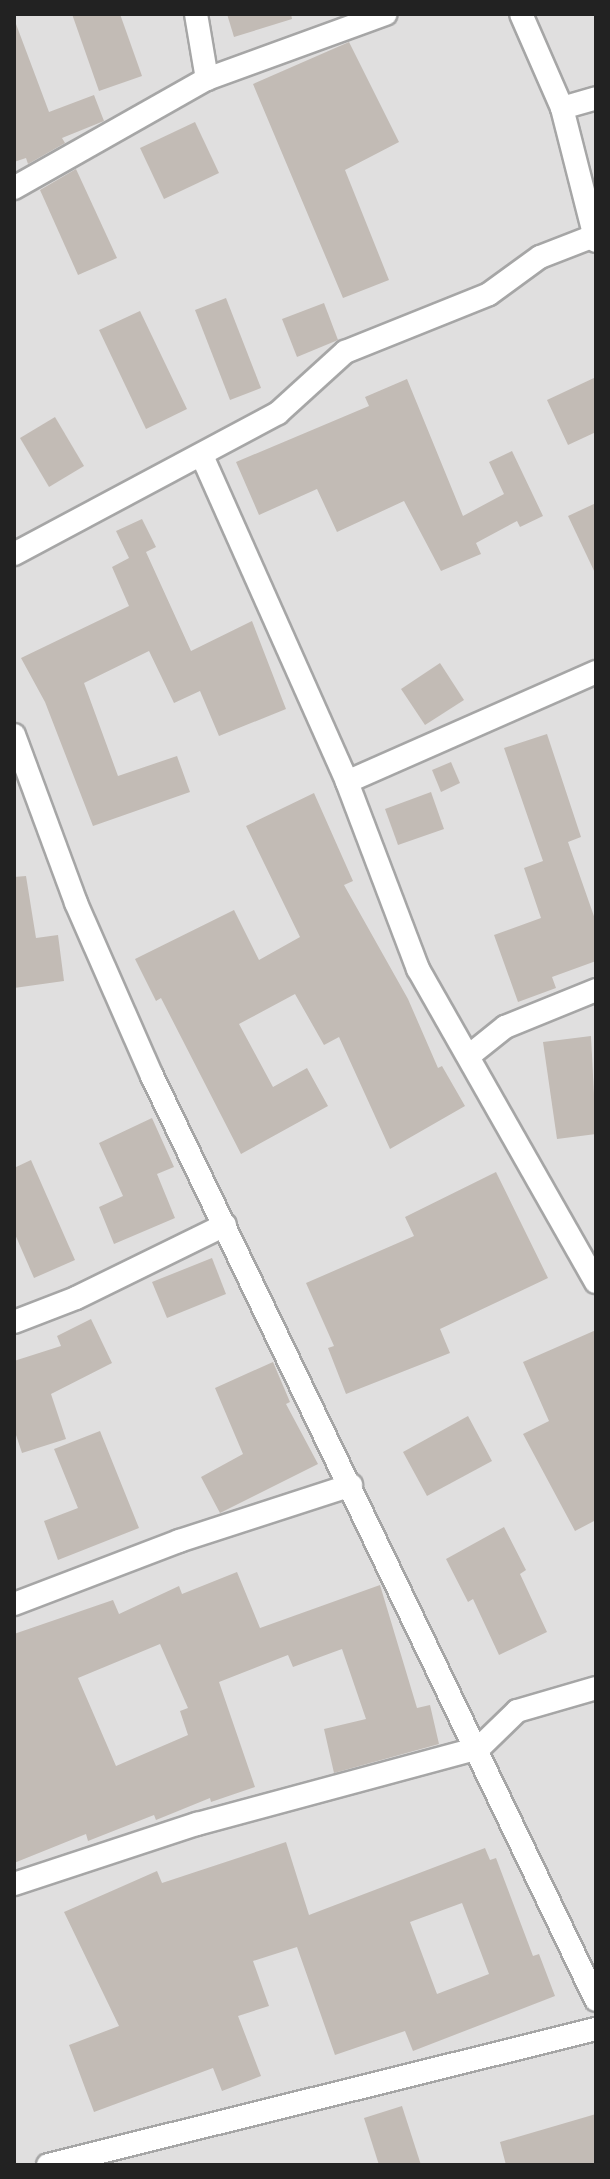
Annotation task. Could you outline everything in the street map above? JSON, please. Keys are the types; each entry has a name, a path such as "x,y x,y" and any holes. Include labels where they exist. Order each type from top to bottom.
{"street":[{"path":"196,14 207,79"},
{"path":"14,188 207,79 386,14"},
{"path":"14,554 203,458 278,413 345,352 489,294 540,257 595,239 562,108 521,14"},
{"path":"562,108 596,98"},
{"path":"203,458 347,782 418,969 470,1055 596,1282"},
{"path":"347,782 596,672"},
{"path":"14,735 76,903 225,1225 479,1748 596,2000"},
{"path":"470,1055 505,1027 596,990"},
{"path":"14,1322 76,1298 225,1225"},
{"path":"14,1604 179,1541 351,1485"},
{"path":"14,1884 197,1824 479,1748 517,1711 596,1688"},
{"path":"48,2165 596,2029"}],"shaded area":[{"path":"14,14 596,14 596,2165 14,2165"}],"building":[{"path":"72,14 120,14 142,76 99,91"},
{"path":"227,14 291,14 292,19 234,37"},
{"path":"16,24 49,112 94,95 104,121 62,138 65,143 28,164 26,158 14,162"},
{"path":"349,42 399,142 345,170 389,280 343,298 253,84"},
{"path":"195,122 219,173 164,199 140,148"},
{"path":"76,169 117,258 78,275 40,190"},
{"path":"226,298 261,388 230,400 195,310"},
{"path":"324,303 338,340 297,357 282,319"},
{"path":"140,311 187,409 146,429 99,330"},
{"path":"596,377 596,432 568,445 547,400"},
{"path":"407,379 463,516 504,494 489,462 512,451 543,516 520,527 517,521 476,543 481,554 441,571 404,501 337,532 317,489 259,515 236,462 369,406 365,397"},
{"path":"55,417 84,466 49,487 20,438"},
{"path":"596,503 596,575 568,516"},
{"path":"142,519 156,547 146,552 191,651 252,621 286,709 219,736 200,691 174,703 149,651 84,683 118,776 177,756 190,792 93,826 45,702 21,658 129,606 112,567 129,558 116,531"},
{"path":"440,663 464,700 425,725 401,689"},
{"path":"547,734 581,837 568,842 596,922 596,961 552,977 556,988 518,1002 494,935 541,918 524,868 543,861 504,748"},
{"path":"451,762 460,783 441,792 432,770"},
{"path":"431,792 444,829 398,845 385,809"},
{"path":"314,793 353,881 344,885 408,999 438,1068 442,1066 465,1106 390,1149 339,1037 324,1045 295,994 239,1024 273,1087 307,1068 328,1106 241,1154 161,998 156,1001 135,959 234,910 259,960 300,937 246,826"},
{"path":"26,876 36,938 58,935 64,981 14,988 14,877"},
{"path":"591,1036 596,1134 557,1139 543,1042"},
{"path":"152,1118 174,1167 157,1174 175,1218 114,1244 99,1207 123,1196 99,1143"},
{"path":"31,1160 75,1260 34,1278 14,1232 14,1168"},
{"path":"496,1172 548,1278 440,1329 450,1353 346,1394 328,1348 334,1346 306,1283 414,1236 405,1217"},
{"path":"212,1258 226,1294 167,1318 152,1282"},
{"path":"91,1319 112,1363 51,1394 66,1439 22,1453 14,1429 14,1361 61,1346 57,1336"},
{"path":"596,1330 596,1520 575,1531 523,1434 549,1421 523,1362"},
{"path":"273,1362 290,1402 286,1404 318,1464 220,1513 201,1477 243,1454 215,1388"},
{"path":"468,1416 492,1461 427,1496 403,1452"},
{"path":"100,1431 139,1528 58,1560 44,1521 78,1508 54,1449"},
{"path":"504,1527 526,1570 520,1574 547,1632 499,1655 473,1599 468,1602 446,1559"},
{"path":"237,1572 260,1628 380,1585 417,1708 430,1705 439,1744 334,1773 324,1729 366,1719 342,1649 293,1667 288,1655 219,1682 255,1787 211,1802 210,1798 156,1820 154,1815 88,1841 86,1834 14,1863 14,1634 113,1600 119,1614 179,1586 182,1594","holes":["160,1644 188,1708 180,1711 188,1735 116,1766 78,1678"]},
{"path":"286,1842 309,1915 485,1848 490,1860 496,1858 533,1956 539,1954 555,1996 413,2051 405,2031 335,2055 297,1947 253,1961 269,2006 238,2016 261,2076 222,2091 213,2068 94,2112 69,2045 119,2026 64,1912 157,1871 162,1883","holes":["462,1903 489,1974 437,1994 410,1922"]},
{"path":"402,2106 421,2165 379,2165 364,2118"},
{"path":"596,2114 596,2165 506,2165 500,2142"}]}
